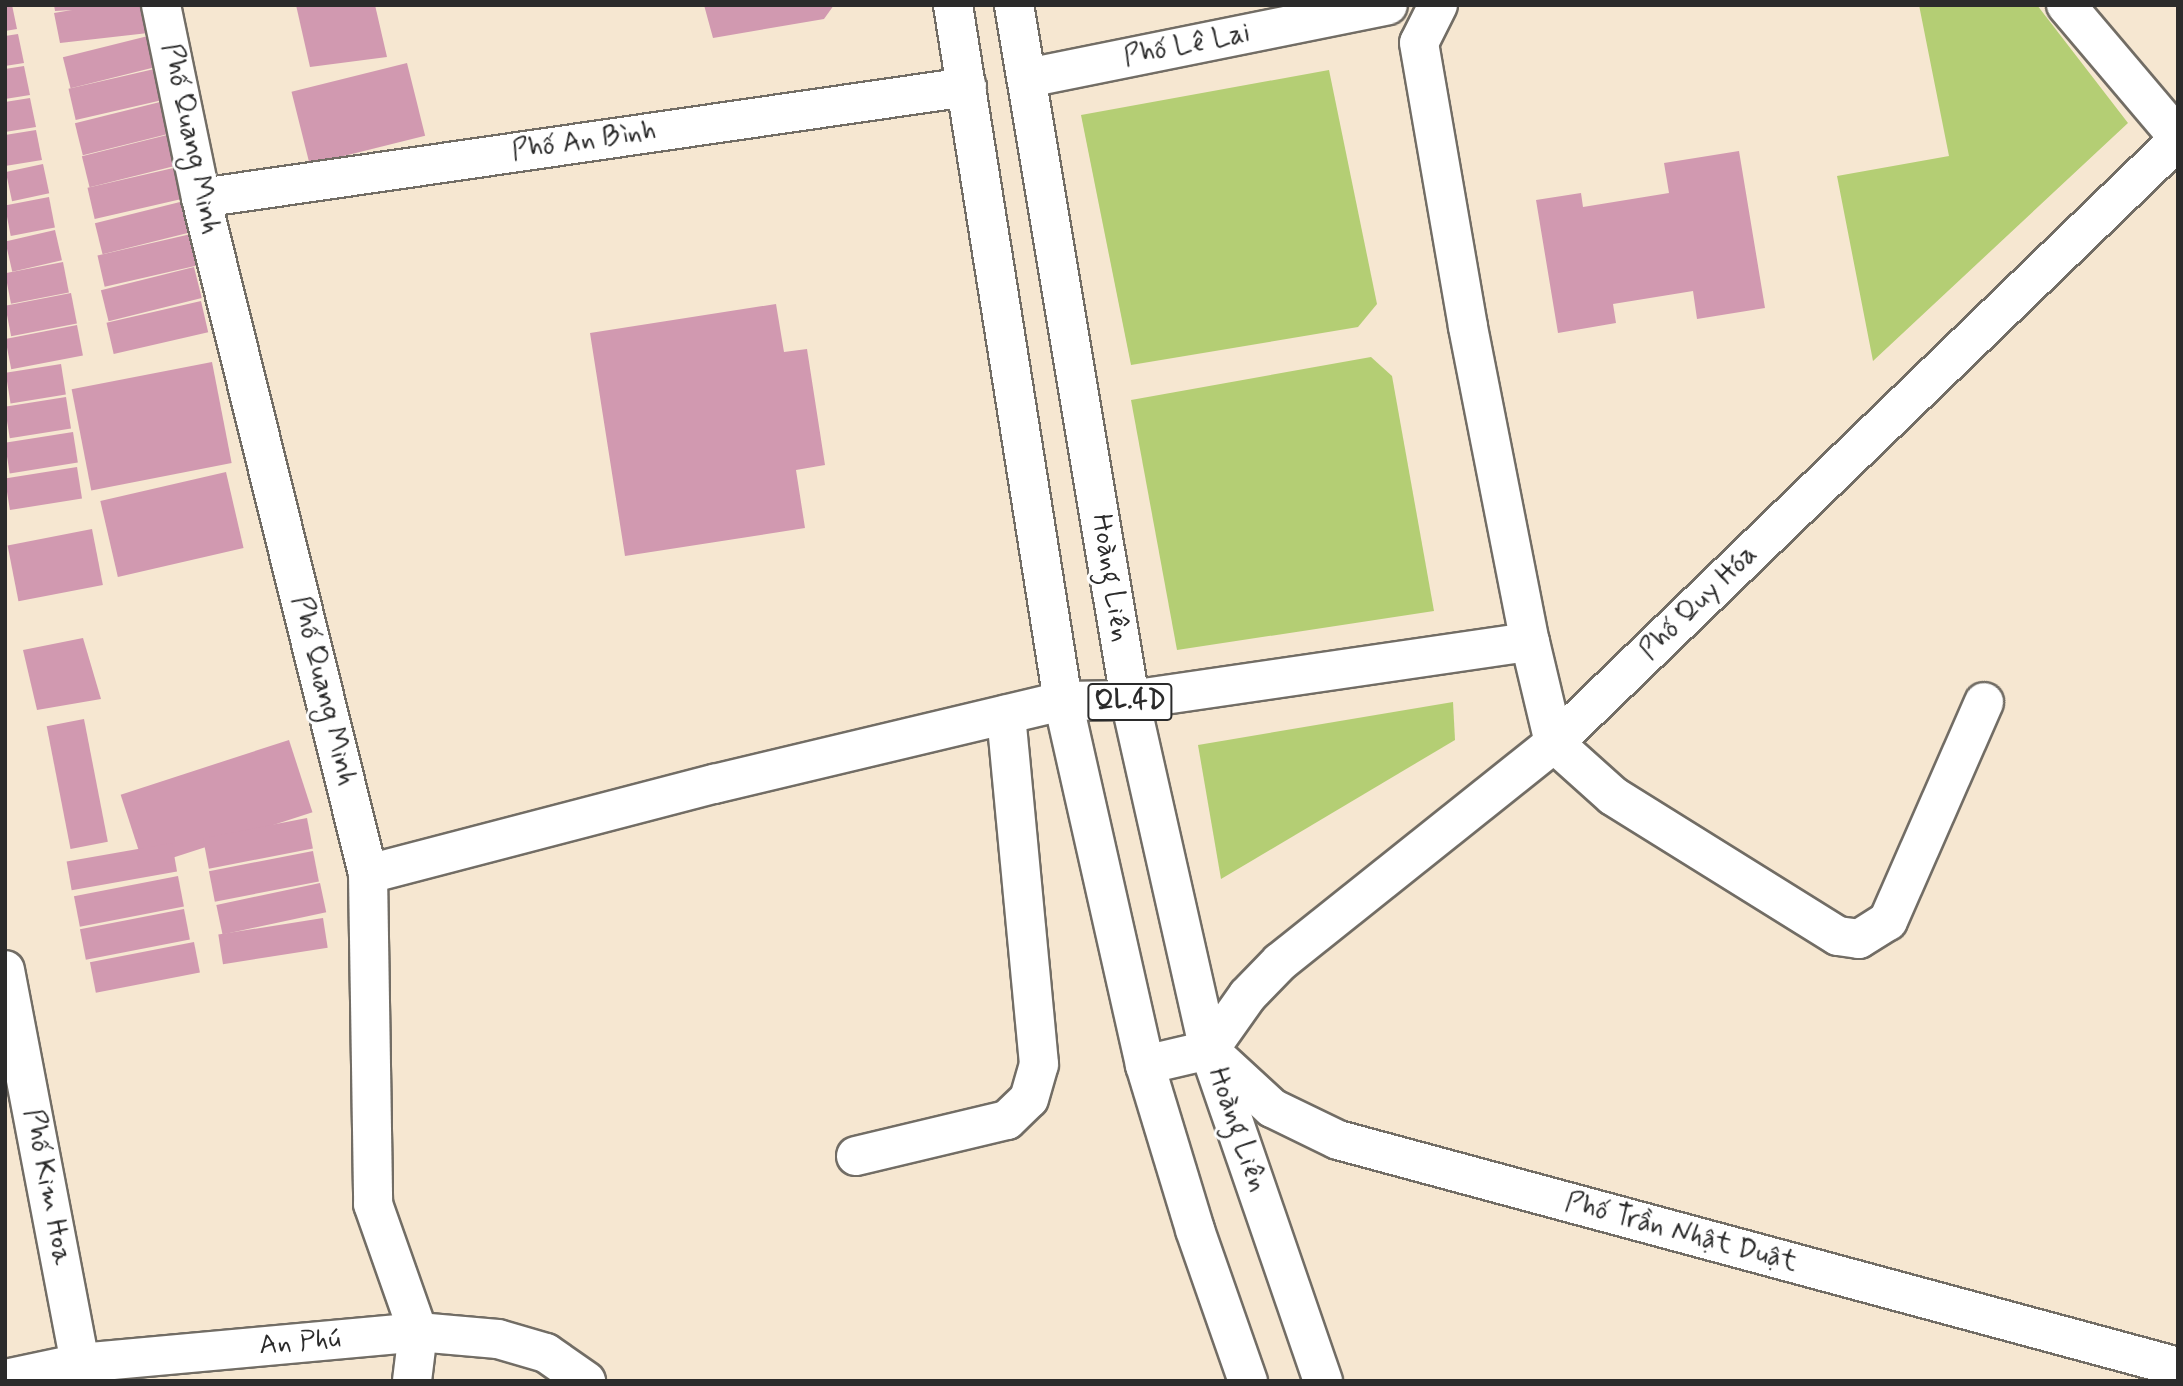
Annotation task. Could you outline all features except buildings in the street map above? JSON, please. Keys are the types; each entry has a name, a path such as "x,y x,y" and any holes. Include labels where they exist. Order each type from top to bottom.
{"street":[{"name":"Phố Quang Minh","path":"162,5 201,198 368,874 373,1204 418,1332 412,1381"},
{"name":"QL.4D","path":"953,5 1063,701 1145,1065 1195,1230 1248,1381"},
{"name":"Hoàng Liên","path":"1014,5 1130,700 1209,1050 1323,1381"},
{"name":"Phố Lê Lai","path":"967,87 1027,78 1388,5"},
{"path":"1438,5 1419,43 1530,642 1554,743 1613,796 1838,936 1858,939 1888,921 1984,702"},
{"path":"2066,5 2178,139"},
{"name":"Phố An Bình","path":"201,198 967,87"},
{"name":"Phố Quy Hóa","path":"1209,1050 1248,995 1307,937 1554,743 2178,139"},
{"path":"368,874 714,784 1063,701 1130,700 1530,642"},
{"path":"856,1156 1007,1120 1029,1098 1039,1064 1006,715"},
{"name":"Phố Kim Hoa","path":"5,970 80,1363"},
{"path":"1145,1065 1209,1050"},
{"name":"Phố Trần Nhật Duật","path":"1209,1050 1272,1108 1338,1140 2178,1367"},
{"name":"An Phú","path":"5,1379 80,1363 418,1332 498,1339 546,1353 586,1381"}],"green space":[{"path":"1919,5 2037,5 2128,123 1873,361 1837,176 1949,156"},
{"path":"1329,70 1377,304 1358,327 1131,365 1081,115"},
{"path":"1371,357 1392,376 1434,611 1177,650 1131,400"},
{"path":"1453,702 1455,740 1221,879 1198,745"}]}
